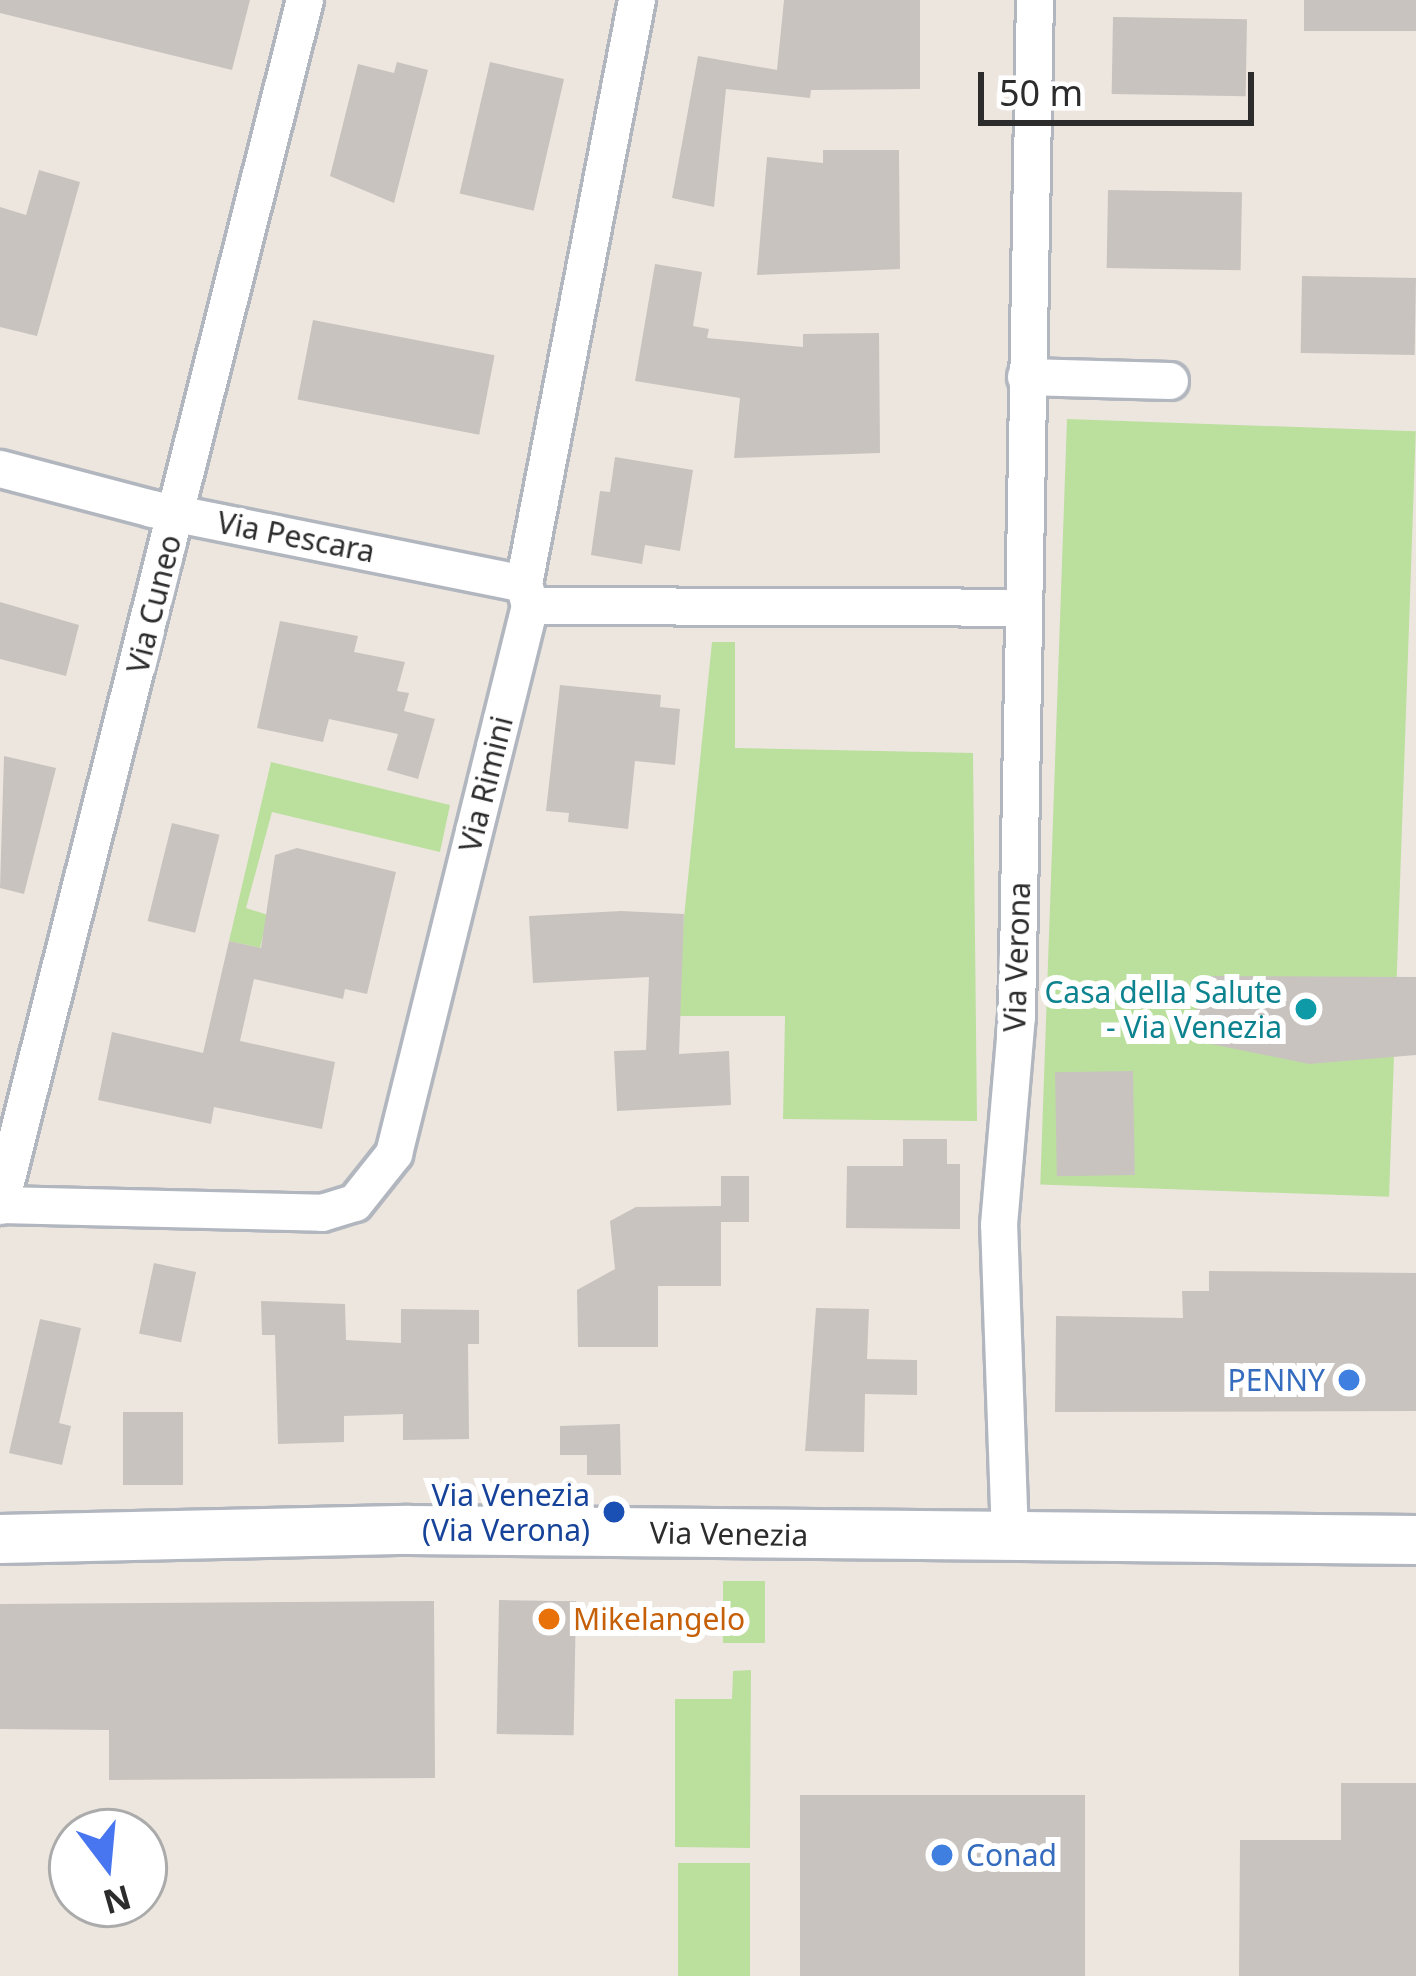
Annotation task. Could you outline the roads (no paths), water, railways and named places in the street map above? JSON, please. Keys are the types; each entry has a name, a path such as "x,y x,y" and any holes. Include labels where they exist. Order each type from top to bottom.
{"street":[{"name":"Via Cuneo","path":"0,1206 305,0"},
{"name":"Via Rimini","path":"0,1206 322,1213 355,1203 378,1181 394,1154 527,595 637,0"},
{"name":"Via Verona","path":"1010,1537 999,1225 1017,1017 1035,0"},
{"path":"1026,377 1170,381"},
{"name":"Via Pescara","path":"0,469 527,595 1023,608"},
{"name":"Via Venezia","path":"14,1528 1416,1540"}],"place":[{"name":"Casa della Salute - Via Venezia","path":"1306,1009"},
{"name":"PENNY","path":"1349,1380"},
{"name":"Via Venezia (Via Verona)","path":"614,1512"},
{"name":"Mikelangelo","path":"549,1619"},
{"name":"Conad","path":"942,1855"}]}
